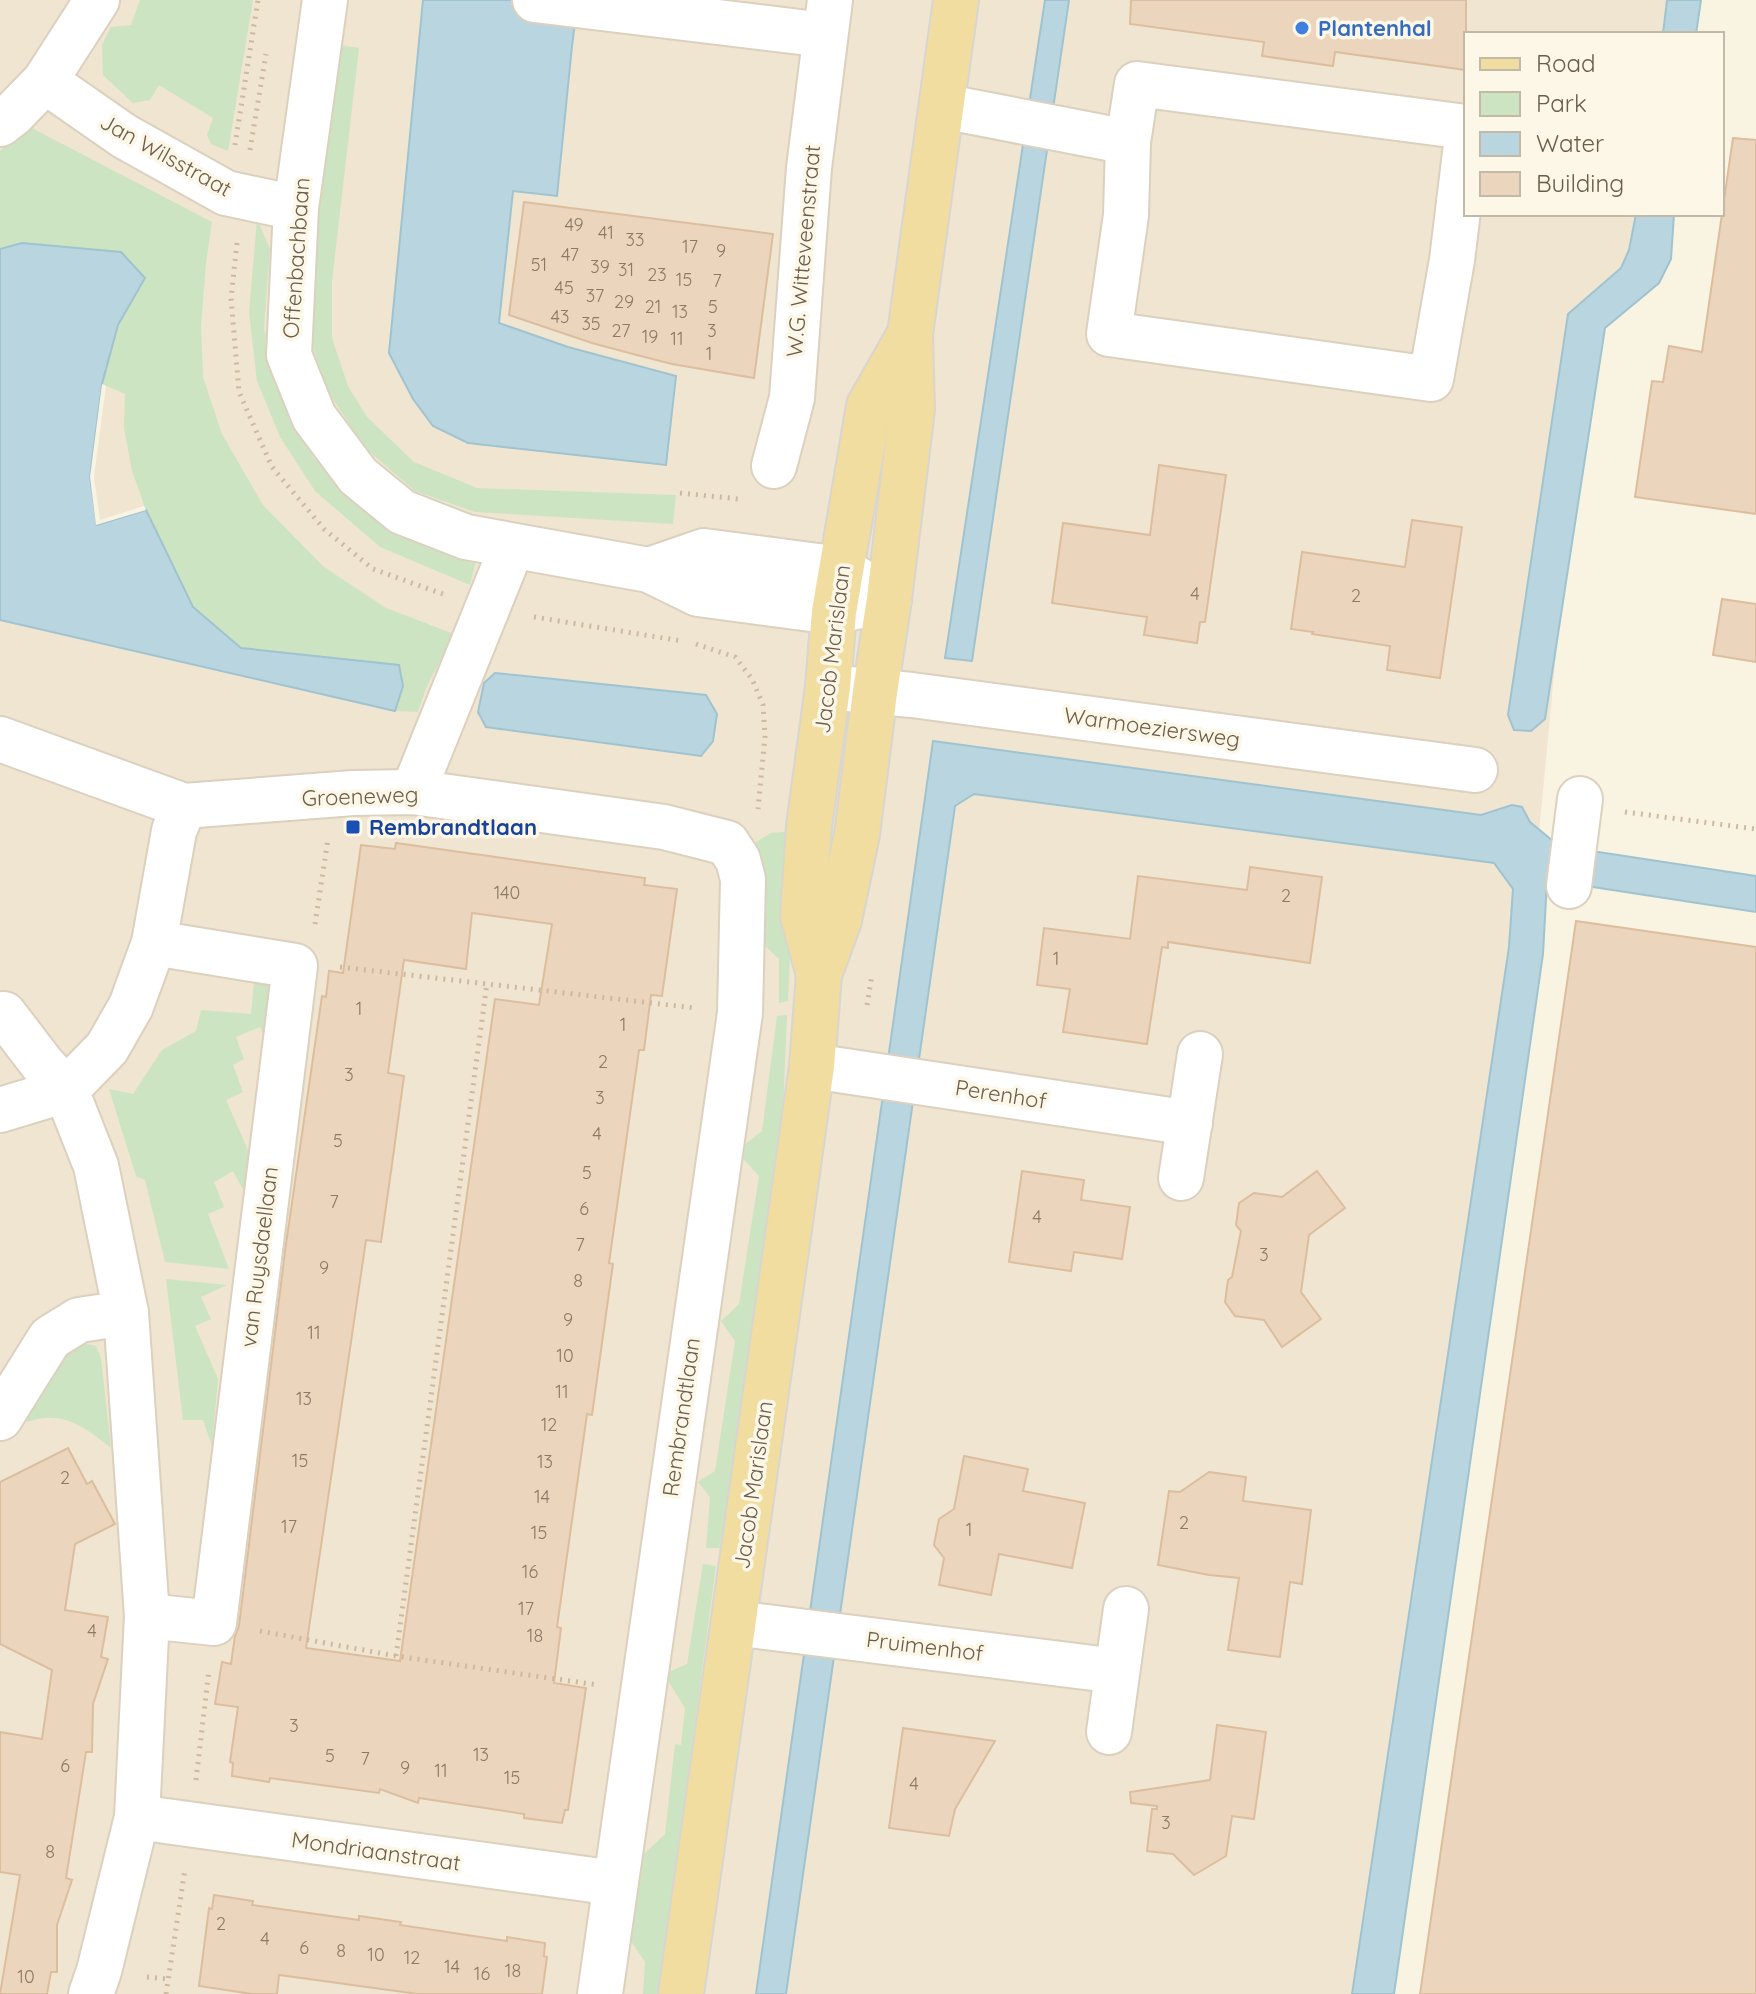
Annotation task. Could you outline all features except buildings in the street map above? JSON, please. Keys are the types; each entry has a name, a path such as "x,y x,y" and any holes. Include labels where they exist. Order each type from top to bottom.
{"main road":[{"name":"Jacob Marislaan","path":"681,1994 812,1066 819,975 839,920 857,834 912,409 910,334 956,0"},
{"name":"Jacob Marislaan","path":"819,975 803,916 809,826 828,687 834,612 869,406 910,334"}],"street":[{"path":"0,124 45,81 97,0"},
{"name":"Offenbachbaan","path":"325,0 296,208 289,355 314,417 358,476 402,512 466,537 649,570 698,594 834,612 889,599"},
{"name":"W.G. Witteveenstraat","path":"535,0 586,7 828,18 809,168 792,398 774,466"},
{"name":"Jan Wilsstraat","path":"45,81 124,136 234,195 296,208"},
{"path":"1464,127 1137,84 1128,142 1126,215 1109,334 1431,379 1452,260 1464,161"},
{"path":"942,106 1128,142"},
{"path":"413,792 512,547"},
{"name":"Offenbachbaan","path":"649,570 704,551 841,569 889,599"},
{"name":"Warmoeziersweg","path":"828,687 912,695 1475,770"},
{"name":"Groeneweg","path":"0,739 184,806 353,793 413,792 664,827 742,830"},
{"path":"0,1110 66,1090 107,1048 131,1006 154,943 174,831 184,806"},
{"path":"1569,886 1577,818"},
{"name":"Rembrandtlaan","path":"600,1994 740,1013 743,879 738,860 742,830"},
{"name":"van Ruysdaellaan","path":"154,943 295,966 214,1623"},
{"path":"4,1014 66,1090 96,1166 126,1313 147,1616 137,1817 91,1994"},
{"path":"1181,1178 1200,1054"},
{"name":"Perenhof","path":"812,1066 1190,1123"},
{"path":"0,1418 50,1338 79,1320 126,1313"},
{"path":"1109,1732 1126,1609"},
{"path":"147,1616 214,1623"},
{"name":"Pruimenhof","path":"734,1623 1117,1671"},
{"name":"Mondriaanstraat","path":"137,1817 615,1883"}],"path":[{"path":"234,195 258,0"},
{"path":"234,195 267,53"},
{"path":"641,635 691,642 735,657 752,679 763,705 765,736 742,830"},
{"path":"313,935 331,821 324,796"},
{"path":"339,967 740,1013"},
{"path":"396,1656 487,983"},
{"path":"214,1623 396,1656 642,1692"}],"shaded area":[{"path":"0,0 1685,0 1680,32 1464,32 1464,216 1654,216 1586,338 1535,875 1374,1994 0,1994"}],"green space":[{"path":"140,0 253,0 228,151 211,144 207,135 213,118 159,85 150,100 133,103 103,75 102,45 111,27 131,25"},
{"path":"340,45 359,48 332,281 332,338 348,386 367,417 414,462 477,488 676,495 673,524 475,512 415,491 364,447 329,393 312,346 311,281"},
{"path":"28,126 212,222 201,326 203,377 222,434 263,505 324,567 386,608 454,634 426,688 418,712 395,711 403,686 399,665 241,648 193,607 146,510 132,471 124,428 125,394 102,384 118,325 145,278 22,243 0,249 0,151"},
{"path":"257,219 270,249 264,328 276,385 314,458 388,525 477,556 470,585 380,547 315,491 280,437 257,381 249,313"},
{"path":"795,831 788,1001 779,1003 779,959 763,944 754,843 771,833"},
{"path":"255,972 273,980 268,1045 260,1027 236,1037 244,1059 233,1065 243,1092 226,1100 251,1157 246,1195 233,1171 214,1182 224,1207 208,1214 229,1269 165,1262 145,1180 136,1176 109,1089 133,1094 162,1050 196,1031 201,1010 251,1014"},
{"path":"787,1015 782,1137 720,1548 706,1548 710,1497 698,1482 715,1471 735,1341 721,1321 739,1304 759,1176 741,1156 743,1146 762,1131 777,1016"},
{"path":"166,1279 227,1285 201,1297 211,1319 195,1326 218,1379 212,1446 203,1420 183,1420"},
{"path":"81,1343 96,1346 101,1358 111,1448 89,1431 63,1419 43,1418 25,1422 70,1349"},
{"path":"703,1564 716,1566 659,1994 643,1994 645,1962 629,1938 642,1856 665,1834 675,1744 681,1745 685,1708 669,1682 669,1672 687,1664"}],"water":[{"path":"423,0 578,0 557,196 513,191 499,323 568,347 676,376 666,465 468,443 433,426 413,399 389,353"},
{"path":"1045,0 1069,0 972,661 945,658"},
{"path":"1667,0 1701,0 1696,32 1663,32"},
{"path":"1636,216 1674,216 1671,259 1659,283 1605,328 1545,719 1531,731 1514,730 1508,715 1568,314 1621,268 1629,250"},
{"path":"22,243 121,252 145,278 118,325 102,384 90,477 97,525 146,510 193,607 241,648 399,665 403,686 395,711 0,620 0,249"},
{"path":"495,673 706,695 717,714 713,741 701,756 486,727 478,712 484,683"},
{"path":"933,741 1481,815 1512,805 1522,807 1530,822 1559,846 1756,876 1756,912 1547,880 1543,954 1394,1994 1352,1994 1509,947 1513,889 1494,863 974,794 955,806 786,1994 756,1994"}],"pier":[{"path":"102,384 106,386 94,477 100,520 144,506 146,510 96,525 90,477"}],"place":[{"name":"Plantenhal","path":"1302,28"},
{"name":"Rembrandtlaan","path":"353,827"}]}
